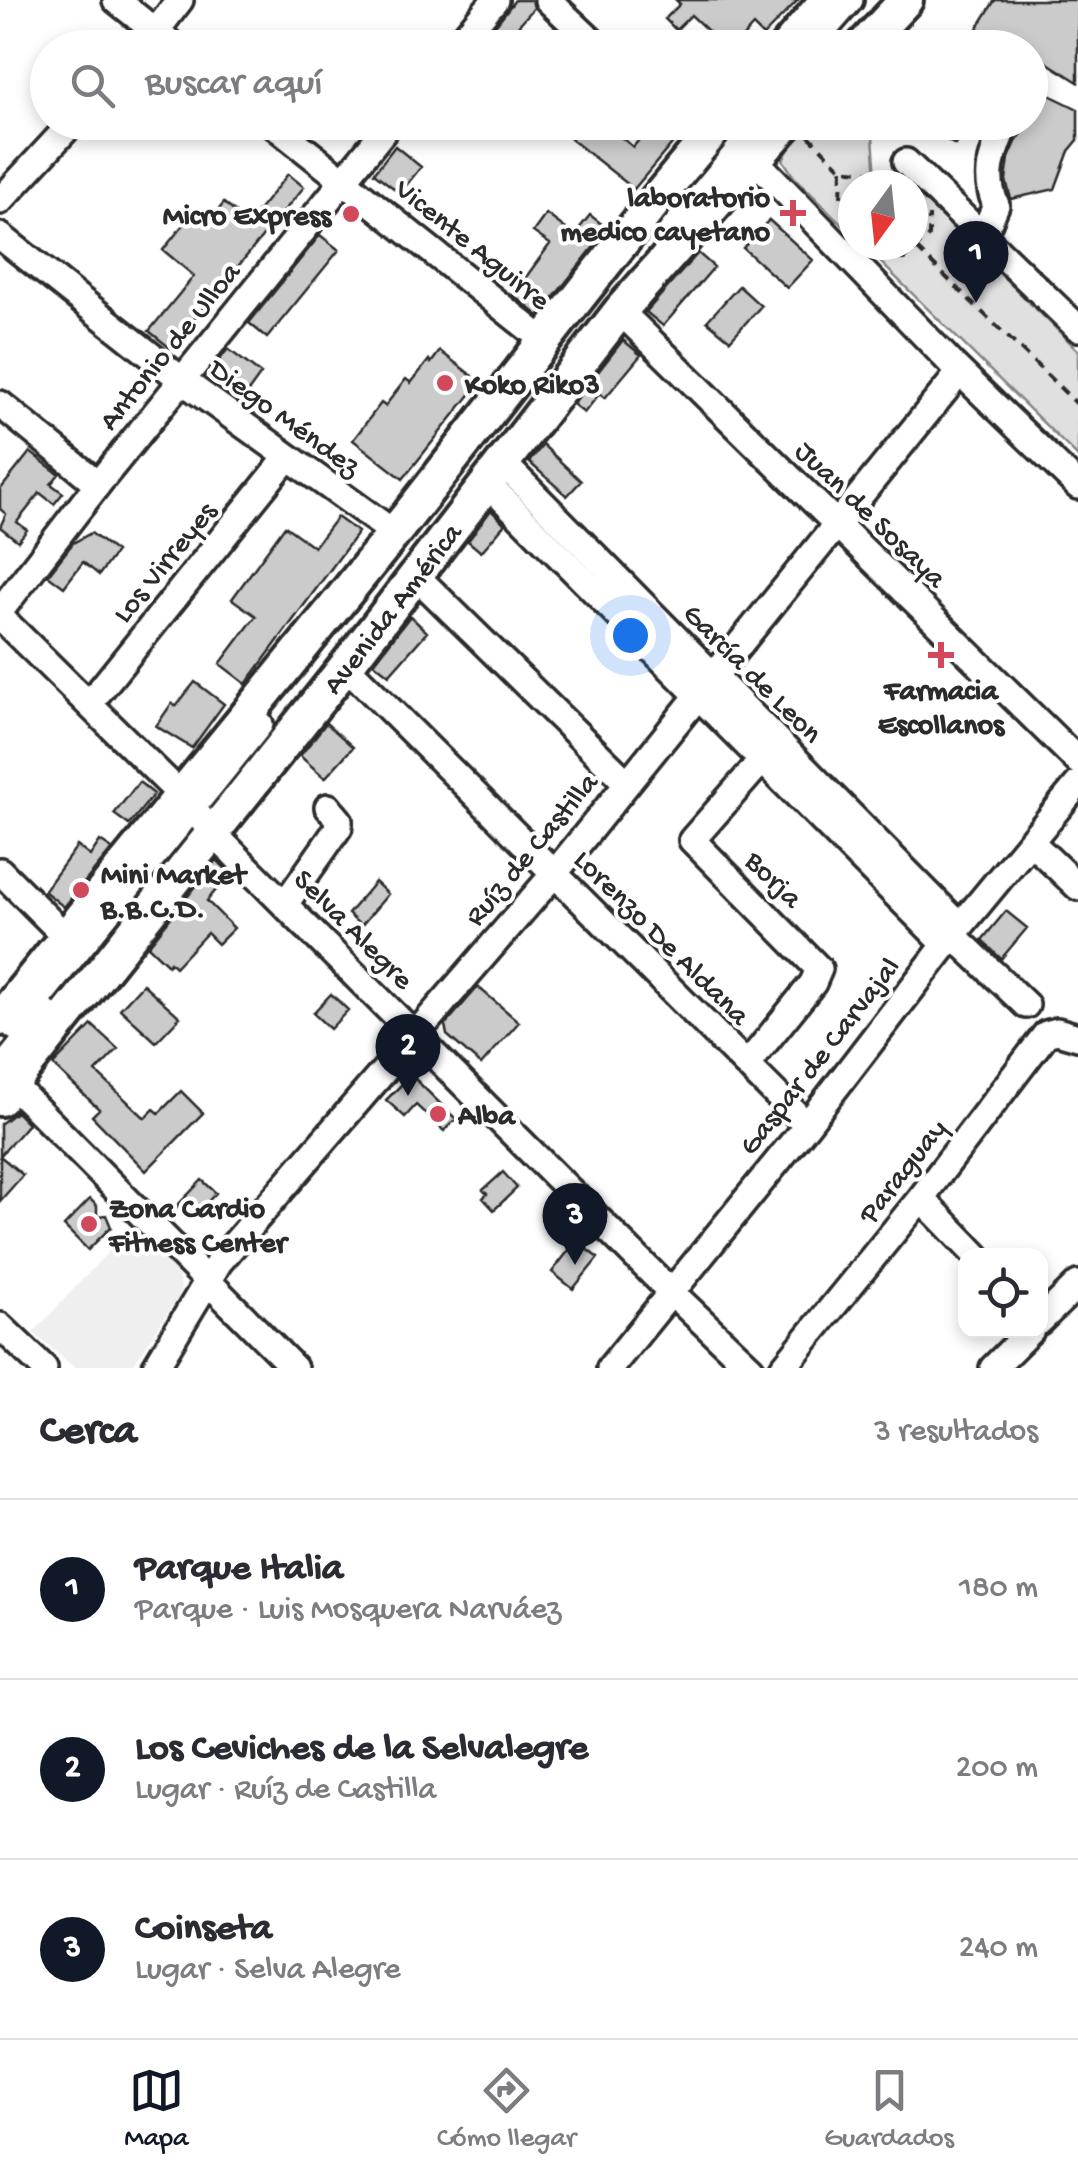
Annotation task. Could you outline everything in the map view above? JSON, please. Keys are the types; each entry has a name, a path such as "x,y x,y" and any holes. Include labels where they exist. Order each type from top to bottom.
{"main road":[{"path":"801,30 826,0"},
{"name":"Avenida América","path":"3,1080 198,815 394,533 693,140"},
{"name":"Avenida América","path":"0,1019 64,935 198,815 346,666 620,311 753,158 781,140"}],"street":[{"path":"116,0 146,30"},
{"path":"164,30 180,0"},
{"path":"470,30 495,0"},
{"path":"548,0 580,30"},
{"path":"839,30 874,10"},
{"path":"851,30 874,10"},
{"path":"0,201 56,140"},
{"name":"Vicente Aguirre","path":"293,140 542,340"},
{"name":"Antonio de Ulloa","path":"0,614 98,484 375,140"},
{"path":"198,815 724,140"},
{"path":"0,1045 408,570 746,140"},
{"path":"983,236 996,205 989,190 990,160 998,140"},
{"path":"753,158 960,372 1078,486"},
{"path":"906,162 1078,328"},
{"name":"Diego Méndez","path":"0,236 183,381 394,533"},
{"name":"Juan de Sosaya","path":"620,311 1078,761"},
{"name":"Ruíz de Castilla","path":"155,1368 219,1262 554,874 960,372"},
{"path":"0,404 98,484"},
{"name":"Los Virreyes","path":"89,704 287,458"},
{"name":"García de Leon","path":"496,474 1026,1006"},
{"path":"416,576 627,783"},
{"name":"Selva Alegre","path":"0,614 670,1291 752,1368"},
{"name":"Lorenzo De Aldana","path":"346,666 806,1125"},
{"name":"Borja","path":"746,1065 813,983 818,969 692,840 770,751"},
{"name":"Gaspar de Carvajal","path":"610,1368 953,935 1078,784"},
{"path":"285,904 339,827 328,807"},
{"path":"1031,842 1078,886"},
{"path":"0,871 64,935"},
{"name":"Paraguay","path":"782,1368 922,1198 1046,1034 1057,1031 1078,1037"},
{"path":"3,1080 294,1368"},
{"path":"922,1198 969,1248"},
{"path":"1048,1313 1078,1284"},
{"path":"0,1326 44,1368"},
{"path":"993,1368 1023,1338"}],"path":[{"path":"810,140 842,169 851,170"},
{"path":"928,237 929,203"},
{"path":"927,260 1078,405"}],"shaded area":[{"path":"793,140 873,140 875,170 838,170 838,220 794,177 783,160"},
{"path":"928,204 1078,350 1078,457 878,260 928,260"},
{"path":"132,1226 178,1275 179,1296 131,1368 75,1368 33,1333"}],"building":[{"path":"515,0 532,0 534,8 514,30 491,30"},
{"path":"676,0 798,0 769,30 753,26 749,30 707,30 691,15 676,30 665,19 680,4"},
{"path":"995,0 1078,0 1078,82 1048,63 1048,30 976,30"},
{"path":"1048,94 1078,109 1078,140 1069,151 1055,189 1011,199 1006,180 1016,142 1048,140"},
{"path":"572,140 625,140 633,147 639,140 675,140 634,189"},
{"path":"395,146 421,167 400,193 374,173"},
{"path":"288,174 304,187 170,348 149,331 194,276 163,250 192,214 206,225 224,203 248,223"},
{"path":"546,214 574,235 590,215 608,229 539,316 513,295 550,244 533,232"},
{"path":"769,220 813,260 787,288 743,248"},
{"path":"320,235 339,250 267,338 249,323"},
{"path":"698,253 714,267 663,326 646,312"},
{"path":"739,286 761,306 730,340 707,321"},
{"path":"623,340 641,355 605,398 600,393 584,413 573,404"},
{"path":"228,349 261,374 248,392 214,367"},
{"path":"440,351 480,382 403,479 353,440 381,403 385,406 406,379 411,383"},
{"path":"543,445 581,481 567,496 529,462"},
{"path":"30,452 59,474 51,484 63,493 54,504 40,493 17,522 27,530 18,541 0,527 6,514 0,509 0,490"},
{"path":"491,510 505,524 481,552 468,541"},
{"path":"337,517 358,532 246,684 220,664 256,616 232,599 285,526 314,547"},
{"path":"91,533 116,552 99,575 83,562 64,587 48,575 73,543"},
{"path":"410,616 427,632 389,675 374,663"},
{"path":"195,682 224,704 192,748 156,726 172,703 176,706"},
{"path":"326,723 353,747 325,778 300,756"},
{"path":"139,782 154,794 129,825 114,814"},
{"path":"100,841 112,849 64,907 44,891 77,846 90,856"},
{"path":"217,860 230,873 207,901 234,928 218,944 207,933 175,967 170,962 168,965 148,946"},
{"path":"375,882 388,894 361,926 348,914"},
{"path":"1006,911 1027,928 1001,959 982,940"},
{"path":"143,984 180,1017 156,1042 120,1009"},
{"path":"478,987 519,1022 481,1065 447,1035 445,1025"},
{"path":"331,994 348,1010 330,1029 313,1013"},
{"path":"92,1025 118,1049 96,1072 145,1118 154,1109 159,1113 181,1091 203,1113 146,1171 92,1116 99,1109 53,1065"},
{"path":"411,1075 456,1119 444,1131 416,1105 405,1117 386,1100"},
{"path":"16,1112 28,1124 0,1156 0,1124"},
{"path":"0,1156 23,1175 0,1201"},
{"path":"503,1172 517,1188 494,1210 483,1198 487,1194 483,1190"},
{"path":"202,1180 216,1193 191,1219 177,1206"},
{"name":"Zona Cardio Fitness Center","path":"90,1199 97,1206 97,1216 106,1215 111,1227 88,1250 64,1226"},
{"path":"576,1241 598,1258 573,1289 552,1272"}],"place":[{"name":"laboratorio medico cayetano","path":"793,213"},
{"name":"Micro Express","path":"351,214"},
{"name":"Parque Italia","path":"976,303"},
{"name":"Koko Riko3","path":"445,383"},
{"name":"Farmacia Escollanos","path":"941,655"},
{"name":"Mini Market B.B.C.D.","path":"81,890"},
{"name":"Los Ceviches de la Selvalegre","path":"408,1096"},
{"name":"Alba","path":"438,1114"},
{"name":"Zona Cardio Fitness Center","path":"89,1224"},
{"name":"Coinseta","path":"575,1265"}]}
